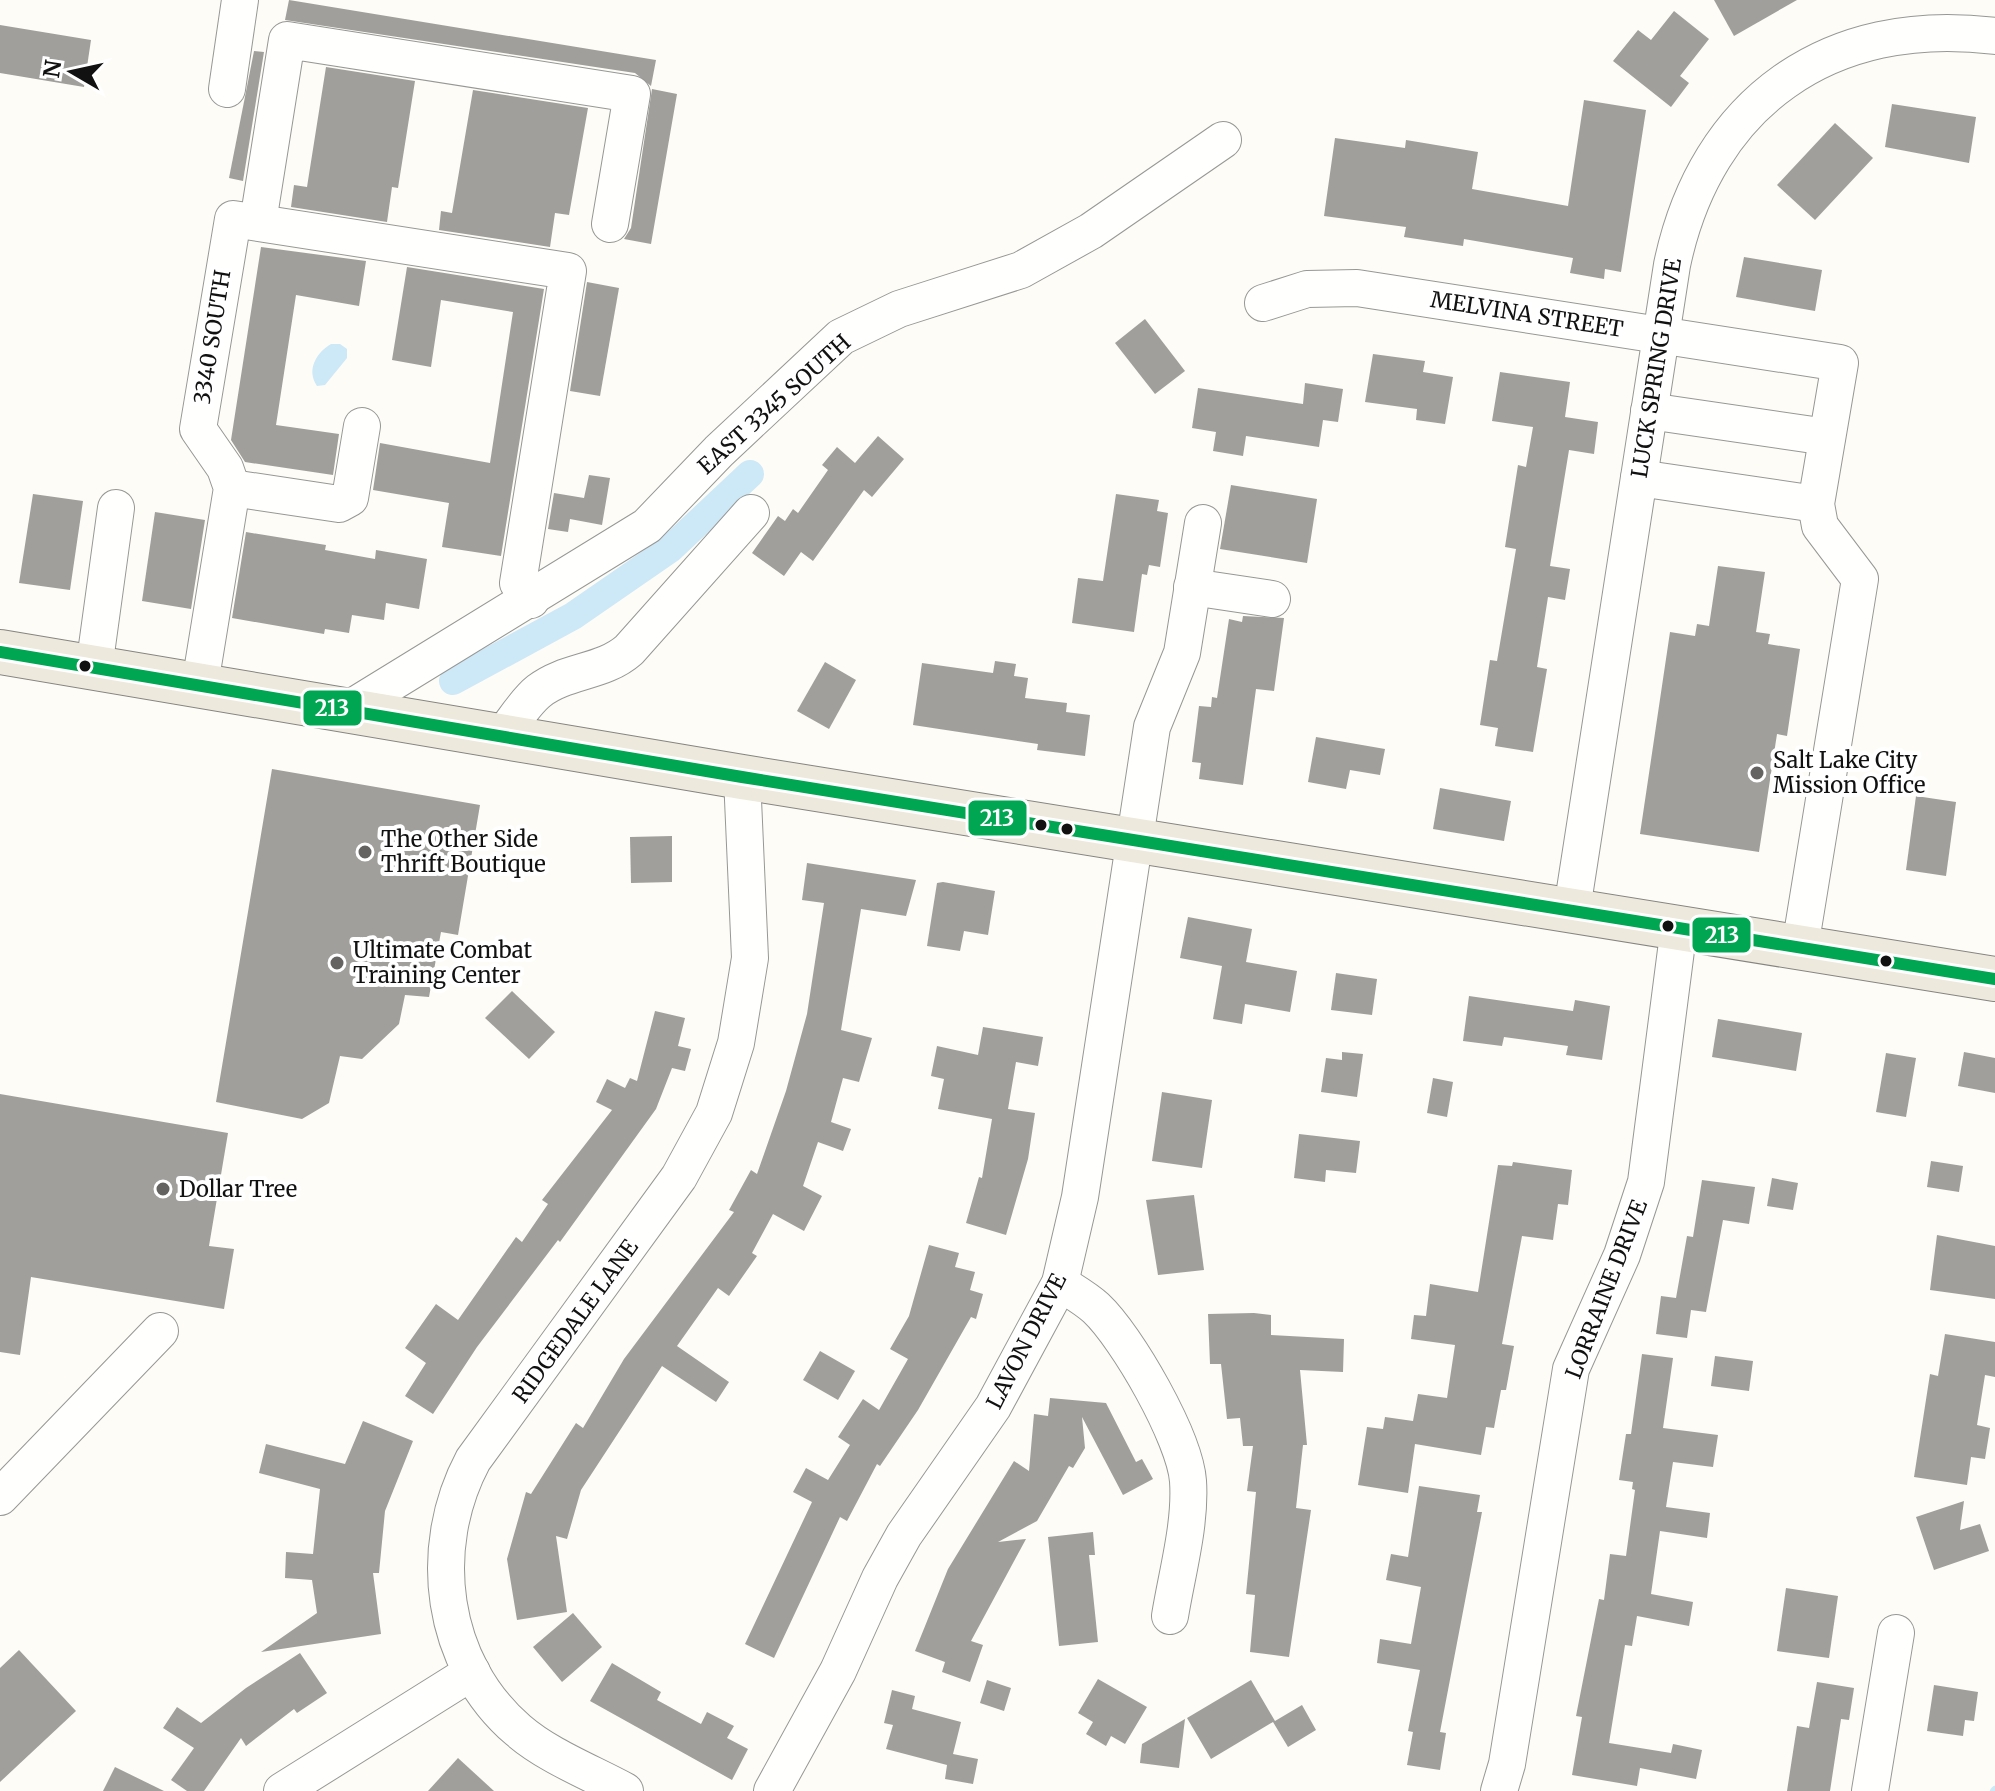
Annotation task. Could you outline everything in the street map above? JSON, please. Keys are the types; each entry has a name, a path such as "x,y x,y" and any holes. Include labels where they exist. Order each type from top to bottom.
{"main road":[{"path":"0,652 742,777 1995,979"}],"street":[{"path":"227,89 240,0"},
{"name":"LUCK SPRING DRIVE","path":"1572,909 1661,334 1677,241 1691,195 1708,163 1751,110 1814,63 1848,47 1918,32 1995,36"},
{"name":"3340 SOUTH","path":"232,488 225,468 198,429 287,40 632,94 610,224"},
{"name":"EAST 3345 SOUTH","path":"349,709 647,526 719,451 841,337 899,309 1021,270 1091,231 1223,140"},
{"path":"245,221 568,271 518,583 531,600"},
{"name":"MELVINA STREET","path":"1263,303 1307,289 1357,288 1840,363 1827,437"},
{"path":"1649,411 1827,437 1816,504 1820,526 1860,579 1800,947"},
{"path":"200,684 232,488 339,504 350,498 362,426"},
{"path":"1639,478 1816,504"},
{"path":"94,668 116,508"},
{"path":"503,735 538,692 569,676 617,660 629,650 751,513"},
{"name":"LAVON DRIVE","path":"772,1791 838,1671 892,1557 993,1407 1060,1283 1080,1197 1152,727 1177,668 1203,523"},
{"path":"1192,587 1272,599"},
{"name":"RIDGEDALE LANE","path":"625,1791 519,1731 502,1714 472,1672 454,1630 445,1577 447,1529 461,1482 473,1460 698,1149 728,1078 750,958 742,777"},
{"name":"LORRAINE DRIVE","path":"1499,1791 1507,1764 1571,1369 1622,1255 1646,1182 1679,927"},
{"path":"1060,1283 1095,1307 1114,1328 1170,1426 1185,1461 1189,1497 1170,1616"},
{"path":"0,1497 160,1331"},
{"path":"1870,1791 1896,1633"},
{"path":"282,1791 472,1672"}],"water":[{"path":"331,344 340,344 347,349 347,358 325,385 317,386 312,374 314,362"}],"building":[{"path":"289,0 656,60 651,86 635,73 285,20"},
{"path":"1714,0 1797,0 1734,36"},
{"path":"1674,11 1709,39 1680,76 1689,83 1671,107 1613,61 1638,30 1651,40"},
{"path":"0,25 91,40 84,87 0,73"},
{"path":"254,51 264,52 243,181 229,178"},
{"path":"326,67 415,81 398,188 392,187 387,222 291,207 294,185 307,187"},
{"path":"652,89 677,94 651,244 624,239 631,228"},
{"path":"473,90 588,108 569,215 555,213 550,247 439,230 441,211 452,213"},
{"path":"1584,100 1646,110 1621,272 1605,269 1604,279 1570,273 1573,258 1464,239 1463,246 1404,237 1406,227 1324,216 1335,138 1405,148 1406,140 1478,152 1472,189 1568,206"},
{"path":"1892,104 1976,117 1969,163 1885,147"},
{"path":"1835,123 1873,158 1815,220 1777,185"},
{"path":"261,247 366,261 359,306 296,295 276,425 339,434 333,475 245,462 231,440"},
{"path":"1744,257 1822,270 1815,311 1736,297"},
{"path":"407,267 544,289 501,556 442,547 449,503 373,490 380,443 490,463 513,312 441,300 431,367 392,360"},
{"path":"587,282 619,288 600,396 570,391"},
{"path":"1145,319 1185,371 1155,394 1115,343"},
{"path":"1373,354 1425,361 1423,372 1453,377 1445,424 1416,420 1417,409 1365,402"},
{"path":"1500,372 1570,382 1565,417 1598,422 1594,454 1569,450 1550,566 1570,569 1565,600 1548,597 1537,667 1547,669 1533,752 1495,746 1498,728 1480,725 1490,660 1497,661 1516,549 1505,547 1518,465 1526,467 1533,427 1492,421"},
{"path":"1305,383 1343,389 1338,422 1323,420 1319,447 1246,436 1243,456 1213,451 1216,432 1192,428 1198,388 1303,404"},
{"path":"878,436 904,459 872,497 864,490 813,561 801,552 784,576 752,553 778,516 785,521 793,509 798,513 828,470 822,465 837,447 855,463"},
{"path":"589,475 610,478 602,525 570,519 568,532 548,529 554,493 584,498"},
{"path":"1231,485 1317,499 1307,563 1220,549"},
{"path":"33,494 83,501 70,590 19,583"},
{"path":"1116,494 1159,500 1157,511 1168,513 1160,567 1149,565 1147,575 1142,574 1134,632 1072,623 1078,578 1103,581"},
{"path":"155,512 205,520 191,609 142,601"},
{"path":"246,532 326,545 325,550 375,559 376,550 427,559 419,609 386,603 384,620 352,615 349,633 325,629 324,634 232,618"},
{"path":"1718,566 1765,572 1756,632 1770,634 1768,644 1800,649 1787,736 1777,734 1759,852 1640,834 1670,632 1695,636 1697,624 1709,626"},
{"path":"1243,616 1284,618 1274,691 1256,689 1243,785 1199,779 1201,763 1192,762 1199,706 1211,707 1212,697 1217,698 1229,619 1242,622"},
{"path":"995,661 1016,664 1014,676 1028,678 1025,698 1067,703 1066,712 1090,715 1085,756 1037,750 1038,744 913,725 922,663 993,673"},
{"path":"825,662 856,680 829,729 797,711"},
{"path":"1316,737 1385,749 1380,775 1350,770 1346,789 1308,782"},
{"path":"272,769 480,805 458,935 441,932 429,997 405,995 399,1024 362,1059 340,1056 329,1103 302,1119 216,1102"},
{"path":"1440,788 1511,801 1504,841 1433,829"},
{"path":"1916,796 1956,802 1946,876 1906,870"},
{"path":"672,836 672,882 631,883 630,837"},
{"path":"807,863 916,880 906,916 861,909 841,1030 872,1038 859,1082 843,1078 831,1122 851,1129 843,1151 818,1142 803,1186 822,1196 804,1231 773,1214 752,1253 757,1256 729,1296 718,1288 677,1346 729,1382 716,1402 662,1366 581,1490 567,1539 556,1536 567,1612 517,1620 507,1559 526,1492 531,1494 576,1423 583,1428 624,1359 734,1212 729,1210 751,1170 757,1174 786,1091 807,1014 824,903 802,900"},
{"path":"937,883 995,891 988,935 964,931 960,951 927,946"},
{"path":"1188,917 1252,929 1246,962 1297,971 1290,1012 1245,1004 1242,1024 1213,1019 1222,966 1180,958"},
{"path":"1336,973 1377,979 1372,1015 1331,1010"},
{"path":"512,991 555,1032 529,1059 485,1018"},
{"path":"1469,996 1573,1011 1575,1000 1610,1006 1602,1060 1566,1055 1568,1046 1504,1037 1502,1046 1463,1041"},
{"path":"655,1011 685,1018 678,1046 691,1049 685,1071 672,1068 656,1109 560,1242 558,1240 477,1347 433,1414 405,1396 426,1363 405,1348 436,1304 458,1320 516,1237 522,1242 548,1204 542,1200 612,1110 596,1102 607,1079 625,1088 630,1078 637,1081"},
{"path":"1718,1019 1802,1033 1796,1071 1712,1057"},
{"path":"983,1027 1043,1037 1038,1066 1016,1062 1008,1109 1035,1113 1028,1159 1006,1235 966,1223 979,1177 982,1178 992,1119 938,1109 944,1079 931,1076 937,1046 978,1055"},
{"path":"1342,1052 1363,1054 1357,1097 1321,1092 1326,1058 1342,1060"},
{"path":"1964,1052 1995,1058 1995,1093 1958,1086"},
{"path":"1886,1053 1916,1058 1906,1117 1876,1112"},
{"path":"1433,1078 1453,1082 1447,1117 1427,1113"},
{"path":"1162,1092 1212,1100 1202,1168 1152,1161"},
{"path":"0,1094 228,1133 209,1246 234,1249 224,1309 31,1277 20,1355 0,1352"},
{"path":"1299,1134 1360,1141 1356,1173 1326,1170 1325,1182 1294,1178"},
{"path":"1931,1161 1963,1166 1959,1192 1927,1187"},
{"path":"1513,1162 1572,1170 1568,1205 1558,1204 1553,1240 1522,1236 1502,1344 1514,1346 1506,1390 1501,1390 1494,1428 1486,1427 1481,1455 1415,1444 1408,1493 1358,1485 1367,1427 1383,1429 1385,1417 1413,1421 1418,1394 1447,1398 1455,1345 1411,1339 1414,1315 1426,1316 1430,1284 1478,1292 1498,1165 1512,1166"},
{"path":"1772,1178 1798,1183 1793,1210 1767,1206"},
{"path":"1702,1180 1755,1187 1749,1224 1723,1220 1706,1312 1691,1310 1687,1338 1656,1334 1661,1296 1676,1298 1687,1236 1693,1237"},
{"path":"1194,1195 1204,1270 1158,1275 1146,1200"},
{"path":"1937,1235 1995,1246 1995,1299 1930,1290"},
{"path":"929,1245 959,1253 955,1267 975,1272 970,1290 983,1294 976,1319 971,1317 918,1410 880,1466 877,1464 847,1521 840,1517 774,1658 745,1644 812,1502 793,1492 806,1468 828,1480 850,1445 838,1437 863,1399 879,1410 908,1359 890,1349 909,1316"},
{"path":"1208,1314 1271,1315 1271,1335 1344,1339 1343,1372 1300,1370 1307,1445 1303,1445 1296,1508 1311,1510 1289,1657 1250,1652 1255,1595 1246,1594 1256,1492 1247,1491 1253,1446 1243,1446 1240,1418 1227,1419 1221,1364 1210,1364"},
{"path":"1945,1334 1995,1342 1995,1377 1985,1375 1977,1425 1990,1428 1985,1459 1971,1457 1967,1485 1914,1477 1930,1374 1938,1376"},
{"path":"820,1351 855,1371 838,1400 803,1380"},
{"path":"1642,1354 1673,1358 1663,1428 1718,1435 1713,1467 1673,1462 1666,1507 1710,1513 1707,1538 1660,1531 1651,1594 1693,1602 1689,1626 1637,1616 1632,1646 1625,1645 1609,1743 1671,1753 1673,1744 1702,1750 1696,1779 1640,1768 1637,1786 1572,1775 1582,1717 1576,1716 1599,1599 1604,1600 1610,1554 1626,1556 1635,1490 1632,1489 1633,1482 1619,1480 1626,1434 1631,1434"},
{"path":"1715,1356 1753,1361 1749,1391 1711,1386"},
{"path":"1050,1398 1106,1403 1136,1462 1142,1459 1153,1479 1123,1495 1082,1417 1085,1448 1073,1468 1069,1466 1037,1521 998,1542 1026,1539 971,1641 983,1645 970,1682 942,1672 945,1662 915,1651 948,1569 1014,1461 1029,1471 1034,1414 1048,1416"},
{"path":"363,1421 413,1441 385,1511 379,1573 373,1573 381,1634 261,1652 317,1613 312,1580 285,1578 286,1552 313,1554 320,1489 259,1473 266,1444 345,1464"},
{"path":"1419,1486 1480,1495 1477,1512 1482,1512 1440,1732 1446,1733 1440,1770 1407,1765 1413,1732 1408,1731 1420,1670 1377,1663 1380,1639 1411,1644 1421,1587 1386,1580 1391,1554 1408,1557"},
{"path":"1964,1501 1960,1530 1980,1524 1989,1551 1934,1570 1916,1517"},
{"path":"1093,1532 1095,1555 1089,1555 1098,1642 1059,1646 1048,1537"},
{"path":"1786,1588 1838,1596 1829,1658 1777,1651"},
{"path":"573,1613 602,1647 562,1682 533,1647"},
{"path":"19,1650 76,1711 0,1782 0,1668"},
{"path":"300,1653 327,1693 297,1713 294,1709 246,1746 241,1738 204,1791 187,1791 171,1780 194,1748 163,1728 177,1707 201,1723 246,1688"},
{"path":"612,1663 661,1692 657,1700 701,1724 707,1712 734,1726 727,1738 748,1749 732,1780 590,1701"},
{"path":"1098,1679 1147,1707 1125,1744 1111,1736 1106,1746 1086,1734 1093,1722 1078,1713"},
{"path":"987,1680 1011,1688 1004,1711 980,1703"},
{"path":"1251,1680 1275,1721 1302,1705 1316,1730 1288,1747 1273,1722 1211,1759 1187,1718"},
{"path":"1817,1682 1854,1688 1849,1720 1841,1719 1830,1791 1787,1791 1797,1726 1809,1728"},
{"path":"1934,1685 1978,1692 1974,1721 1965,1720 1963,1736 1927,1731"},
{"path":"892,1690 915,1696 912,1709 961,1722 953,1754 978,1759 973,1784 945,1779 947,1765 886,1749 893,1725 884,1723"},
{"path":"1185,1719 1179,1768 1140,1763 1142,1744"},
{"path":"458,1758 494,1791 428,1791"},
{"path":"115,1767 164,1791 103,1791"}],"waterway":[{"path":"453,681 573,616 670,549 750,474"}],"transit line":[{"name":"213","path":"0,652 742,777 1995,979"}],"place":[{"name":"Salt Lake City Mission Office","path":"1757,773"},
{"name":"The Other Side Thrift Boutique","path":"365,852"},
{"name":"Ultimate Combat Training Center","path":"337,963"},
{"name":"Dollar Tree","path":"163,1189"}]}
